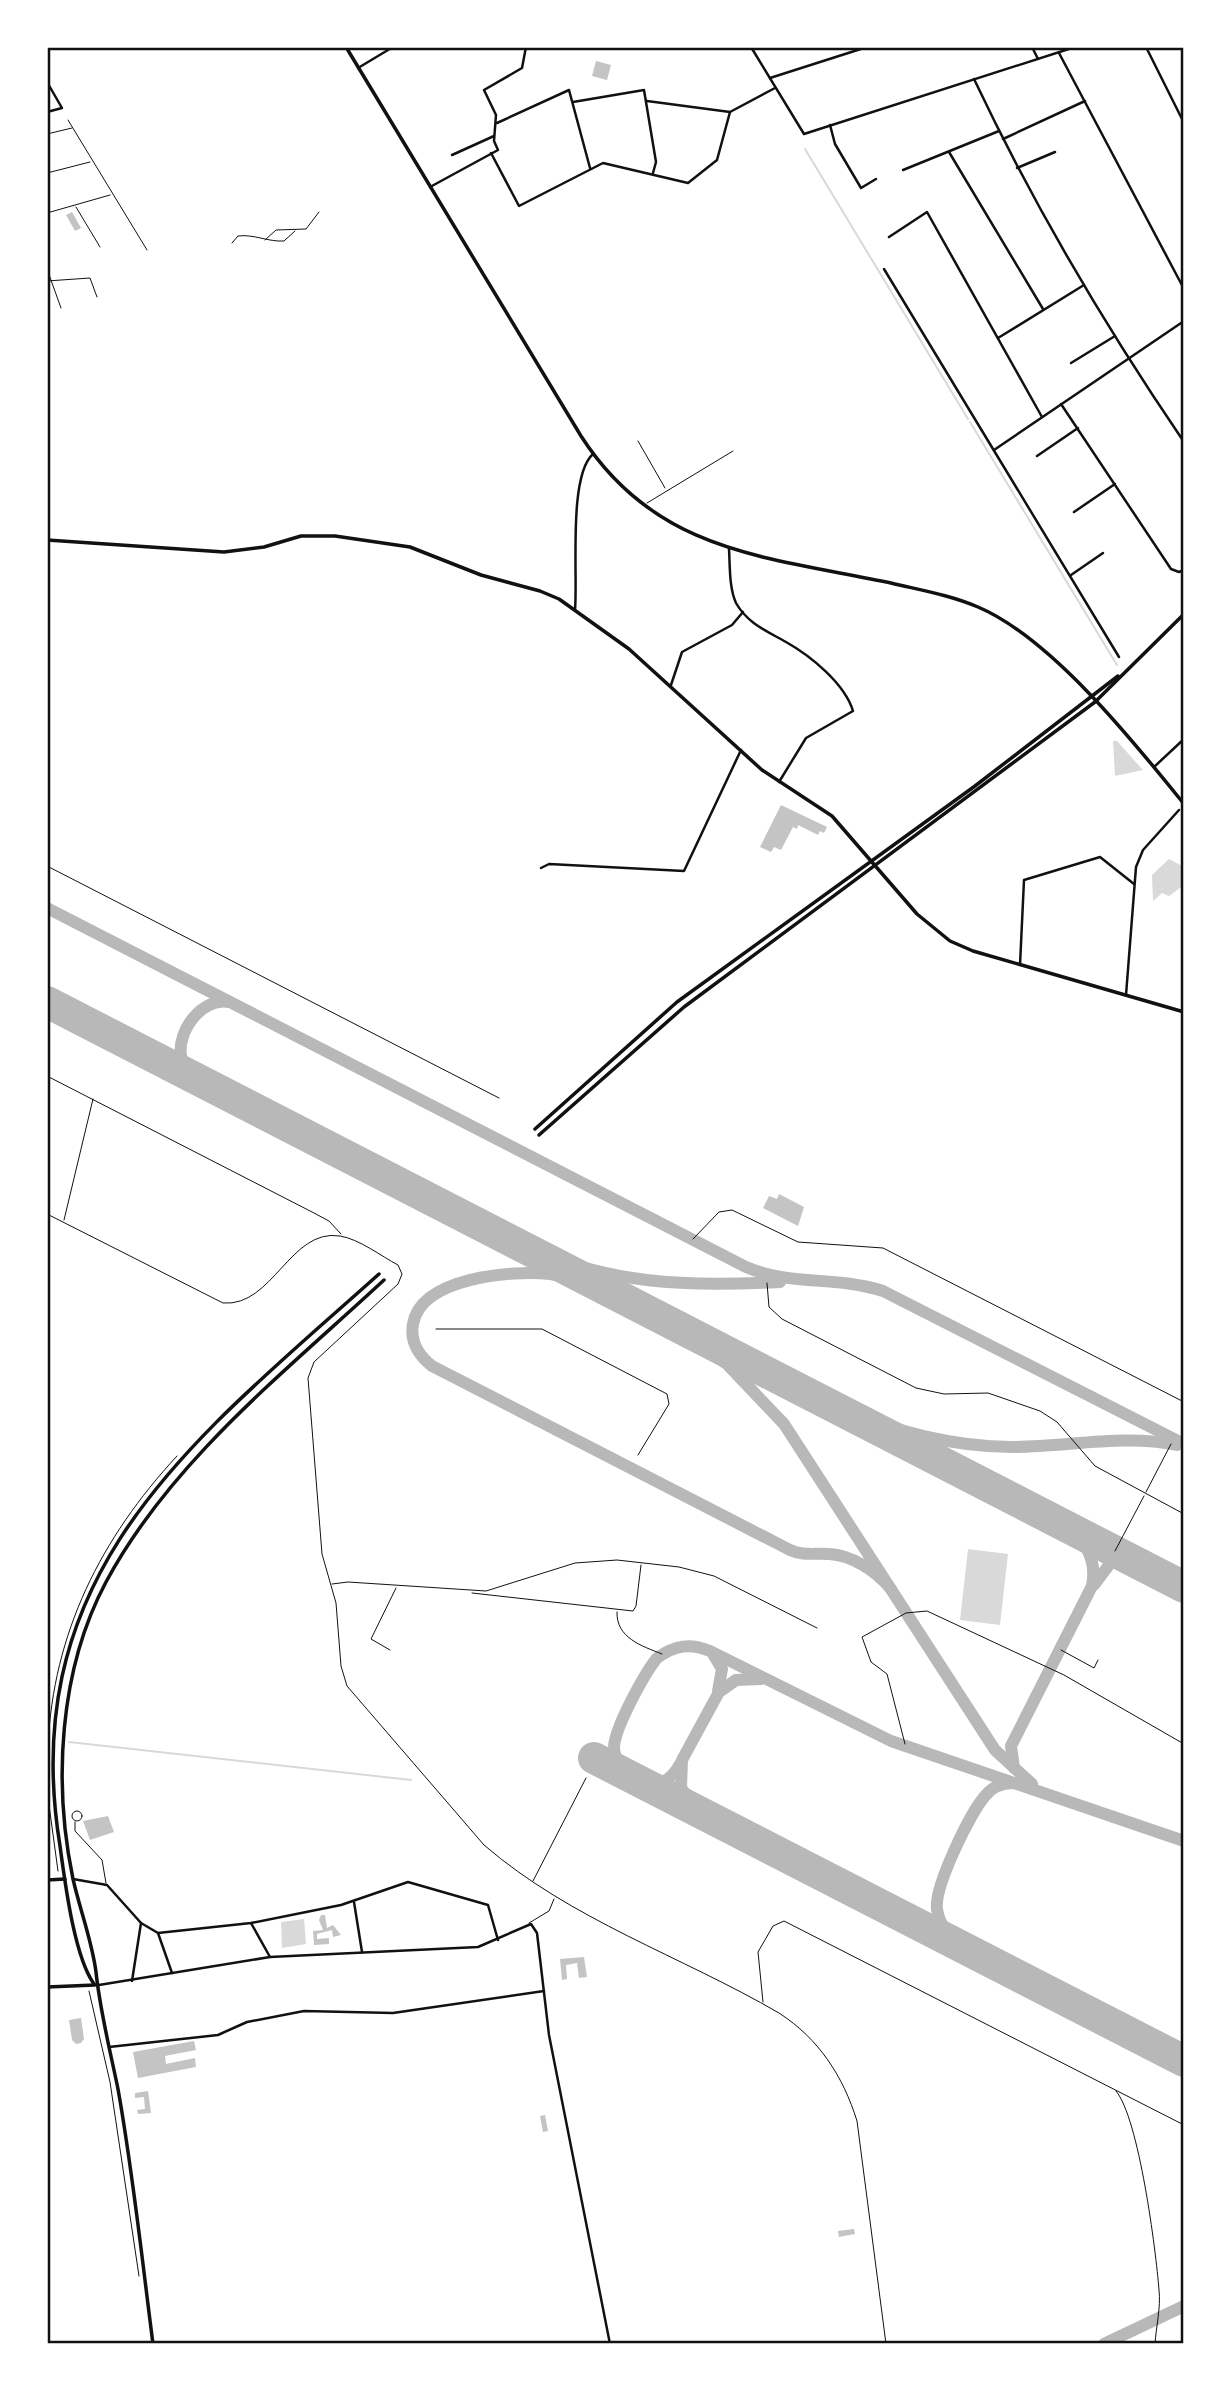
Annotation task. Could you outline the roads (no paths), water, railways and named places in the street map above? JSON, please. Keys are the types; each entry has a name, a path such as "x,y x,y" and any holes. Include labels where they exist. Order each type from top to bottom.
{"main road":[{"path":"346,47 593,454 643,506 685,532 729,549 941,594 978,607 1028,636 1095,702 1154,766 1184,804"},
{"path":"47,540 224,552 318,535 390,543 415,549 481,575 540,591 575,610 629,649 779,782 832,816 873,867 936,932 973,951 1184,1012"},
{"path":"539,1135 655,1029 1095,702 1184,614"},
{"path":"535,1129 677,1002 975,786 1123,672"},
{"path":"95,1985 87,1974 82,1958 63,1879 53,1783 55,1708 63,1662 95,1580 133,1515 181,1460 241,1398 379,1274"},
{"path":"153,2344 123,2119 95,1985 96,1973 73,1879 63,1815 62,1741 76,1666 105,1583 144,1521 189,1466 384,1280"},
{"path":"47,1880 63,1879"},
{"path":"47,1987 95,1985"}],"street":[{"path":"358,68 393,47"},
{"path":"430,187 498,150 495,136 497,122 484,90 522,68 526,47"},
{"path":"751,47 803,134 1075,47"},
{"path":"769,78 867,47"},
{"path":"1032,47 1038,59"},
{"path":"1146,47 1184,123"},
{"path":"1059,52 1184,289"},
{"path":"974,79 1017,168 1084,285 1128,358 1184,442"},
{"path":"47,82 62,108 47,112"},
{"path":"573,102 642,88 647,101 656,162 653,174"},
{"path":"647,101 730,112 775,88"},
{"path":"497,122 566,90 572,93 590,170"},
{"path":"1003,139 1085,101"},
{"path":"491,153 519,206 603,163 688,183 717,160 730,112"},
{"path":"830,125 835,144 861,188 876,179"},
{"path":"903,170 999,131"},
{"path":"452,155 495,136"},
{"path":"950,152 1043,309"},
{"path":"1017,168 1055,152"},
{"path":"889,237 928,212 1042,417"},
{"path":"884,269 1119,657"},
{"path":"998,338 1084,285"},
{"path":"994,450 1184,321"},
{"path":"1071,363 1115,336"},
{"path":"1061,404 1171,569 1179,572 1184,570"},
{"path":"1037,456 1077,428"},
{"path":"575,610 575,522 584,462 593,454"},
{"path":"1074,512 1115,484"},
{"path":"729,549 733,596 743,612 758,628 786,642 844,690 853,711 806,738 779,782"},
{"path":"1070,575 1103,553"},
{"path":"671,685 681,652 732,625 743,612"},
{"path":"1154,766 1184,739"},
{"path":"541,868 549,864 684,871 741,750"},
{"path":"1126,995 1134,884 1143,850 1179,810"},
{"path":"1020,965 1024,880 1100,857 1134,884"},
{"path":"73,1879 107,1885 141,1923 158,1933 251,1923 354,1902 400,1883 418,1885 488,1905 498,1940"},
{"path":"354,1902 362,1952"},
{"path":"132,1981 141,1923"},
{"path":"251,1923 270,1957"},
{"path":"95,1985 270,1957 478,1947 498,1940 529,1923 537,1933 548,2035 610,2344"},
{"path":"158,1933 172,1973"},
{"path":"110,2047 218,2035 247,2022 304,2011 393,2013 544,1991"}],"lane":[{"path":"68,120 147,250"},
{"path":"47,134 72,128"},
{"path":"47,173 92,161"},
{"path":"47,213 112,195"},
{"path":"75,205 100,247"},
{"path":"47,269 61,308"},
{"path":"47,281 90,278 97,297"},
{"path":"638,441 666,490"},
{"path":"643,506 733,451"},
{"path":"47,866 499,1098"},
{"path":"47,1076 323,1218 342,1236 398,1265 402,1274 398,1284 310,1370 322,1554 336,1603 341,1666 353,1696 484,1845 532,1883 763,2004 792,2022 827,2058 845,2088 858,2129 886,2344"},
{"path":"64,1222 93,1099"},
{"path":"693,1239 719,1212 732,1210 798,1242 883,1248 1184,1402"},
{"path":"47,1214 216,1300 229,1303 246,1301 313,1240 342,1236"},
{"path":"767,1283 769,1307 782,1319 916,1388 944,1394 988,1393 1040,1411 1057,1422 1095,1466 1184,1514"},
{"path":"436,1329 542,1329 667,1394 669,1404 638,1455"},
{"path":"1115,1551 1171,1444"},
{"path":"469,1592 501,1588 583,1561 641,1563 714,1576 817,1629"},
{"path":"331,1585 348,1582 469,1592 633,1611 636,1606 641,1563"},
{"path":"390,1650 371,1639 397,1586"},
{"path":"617,1610 617,1624 623,1634 662,1654"},
{"path":"905,1744 887,1675 871,1662 862,1637 906,1613 928,1611 1064,1675 1184,1744"},
{"path":"1061,1650 1094,1668 1098,1660"},
{"path":"532,1883 586,1777"},
{"path":"75,1822 75,1831 102,1860 107,1885"},
{"path":"529,1923 549,1910 555,1897"},
{"path":"763,2004 758,1952 773,1926 785,1921 1184,2125"},
{"path":"1115,2090 1124,2100 1138,2160 1160,2293 1154,2344"}],"waterway":[{"path":"805,149 968,419"},
{"path":"970,422 1117,665"},
{"path":"69,1742 411,1780"}]}
